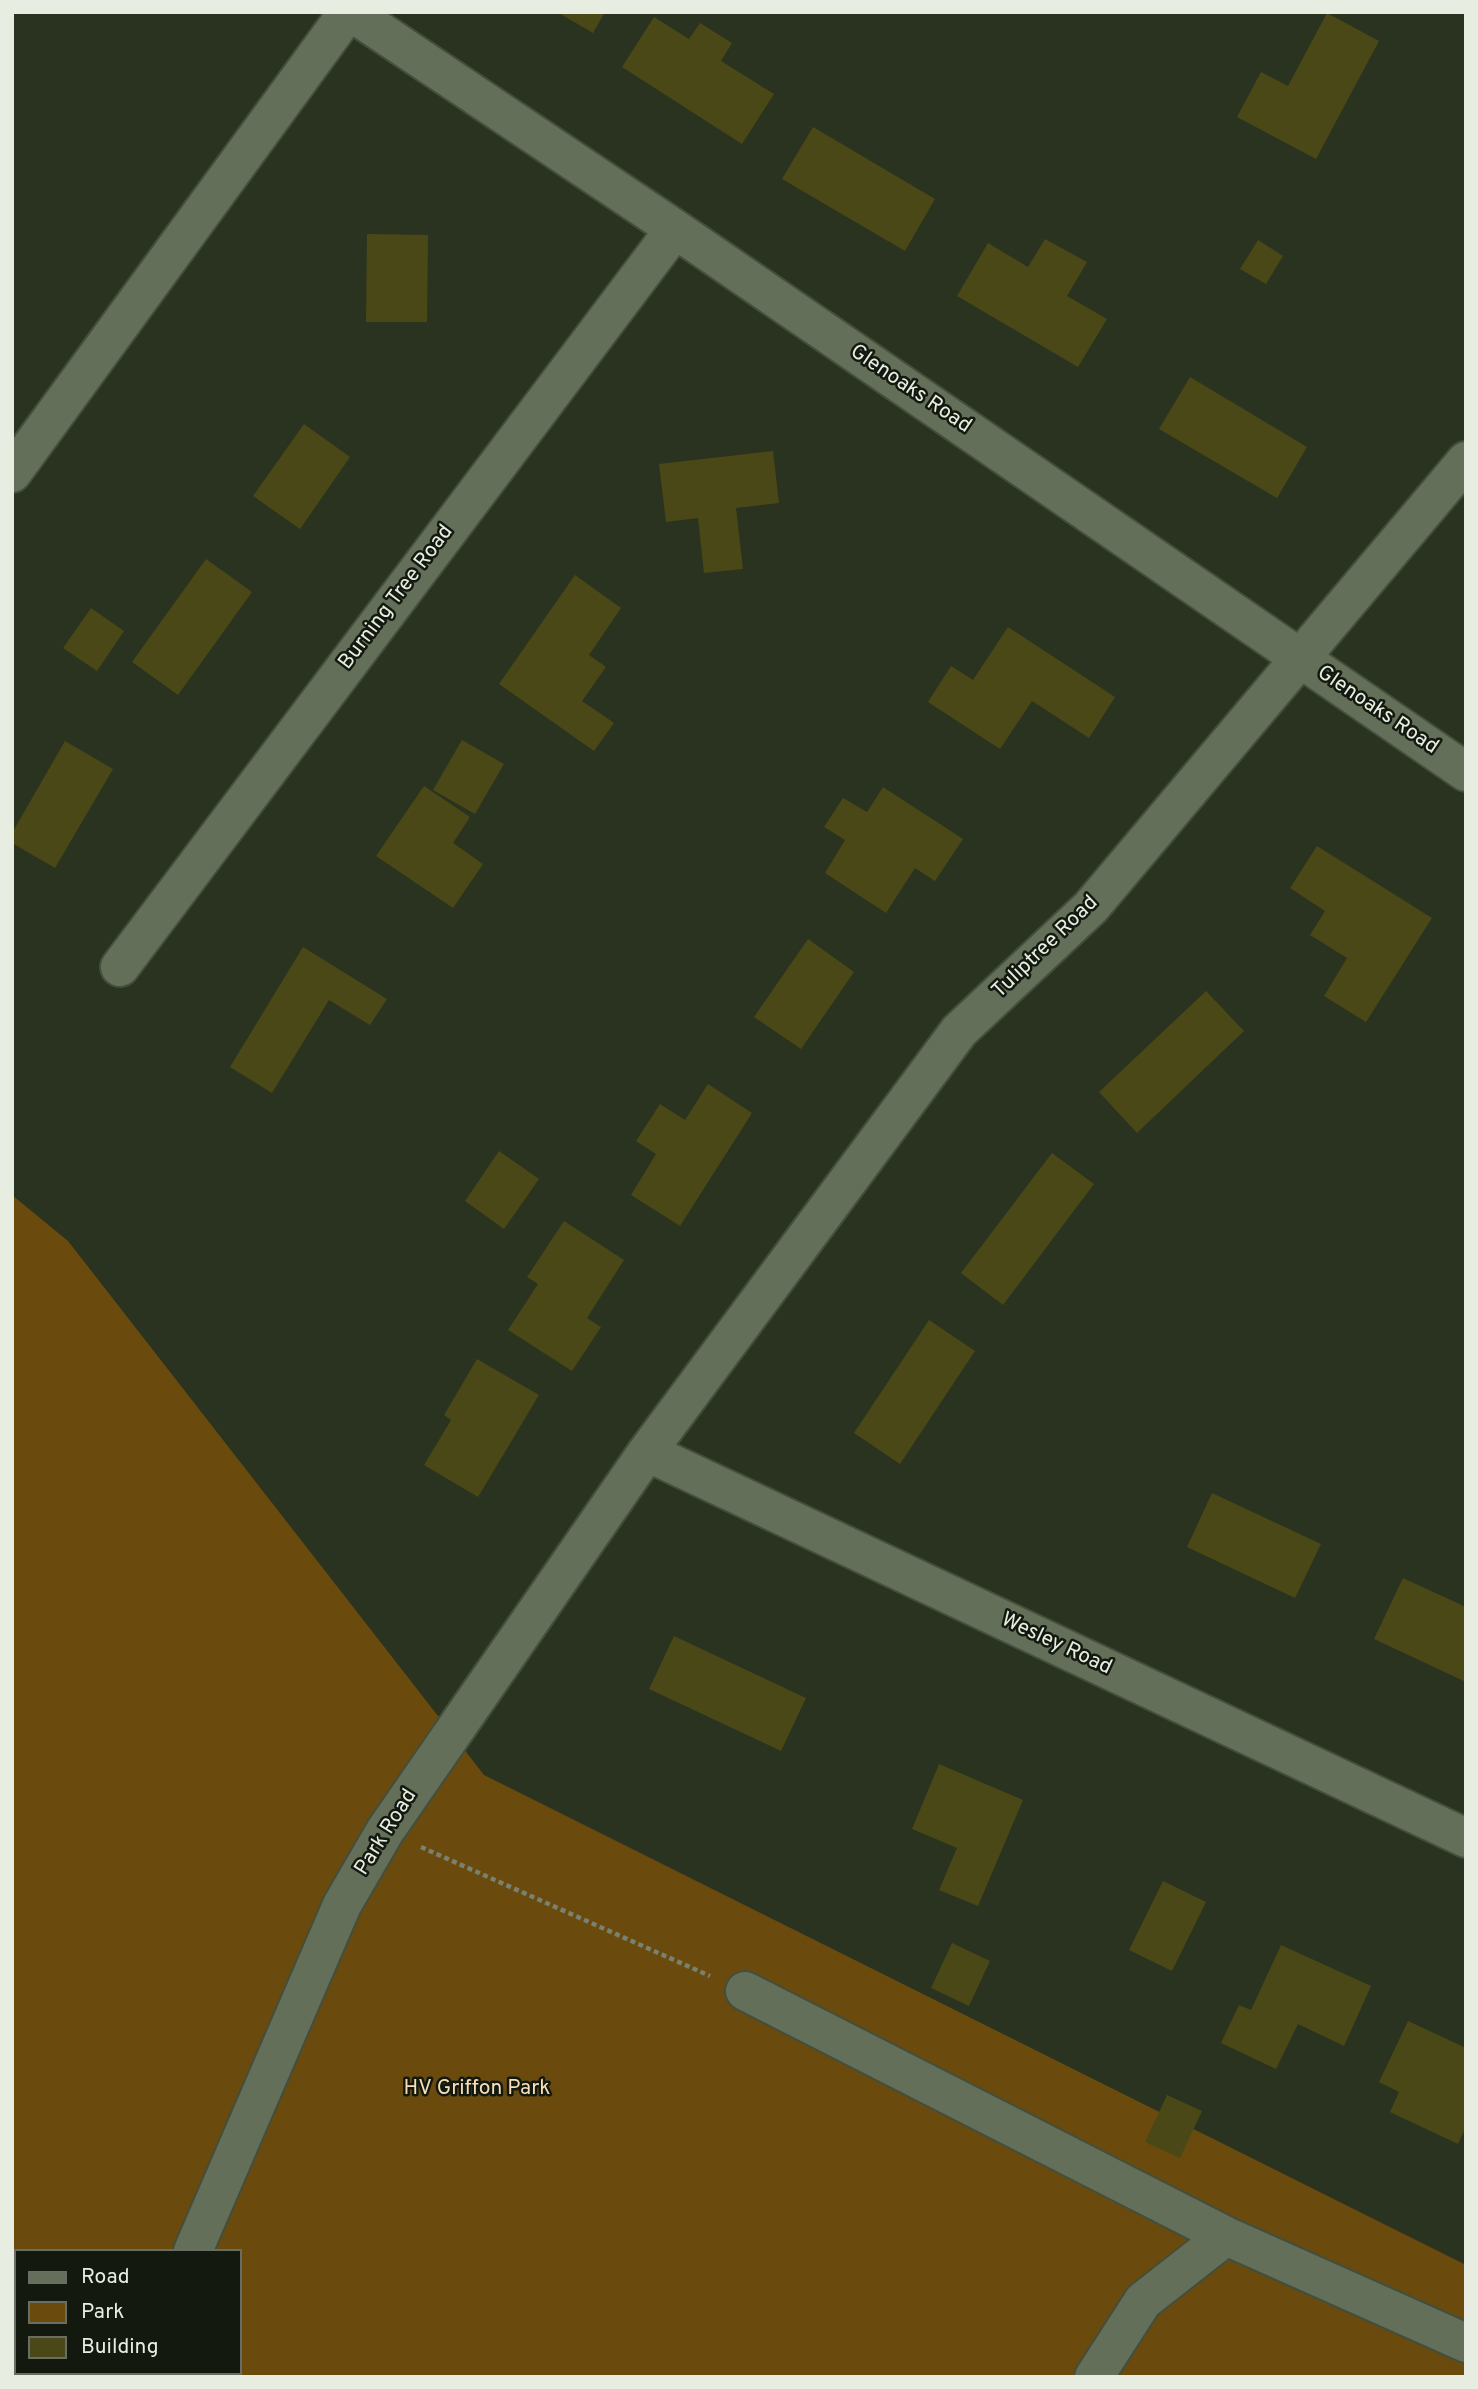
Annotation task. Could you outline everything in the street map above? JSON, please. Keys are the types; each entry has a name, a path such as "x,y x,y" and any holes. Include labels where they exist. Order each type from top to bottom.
{"street":[{"name":"Glenoaks Road","path":"350,12 675,229 1466,772"},
{"path":"12,473 350,12"},
{"name":"Burning Tree Road","path":"120,967 675,229"},
{"name":"Tuliptree Road","path":"647,1452 959,1031 1091,907 1466,461"},
{"name":"Park Road","path":"194,2249 342,1905 385,1831 647,1452"},
{"name":"Wesley Road","path":"647,1452 1466,1838"},
{"path":"745,1991 1226,2236 1466,2343"},
{"path":"1094,2377 1143,2301 1226,2236"}],"path":[{"path":"385,1831 745,1991"}],"green space":[{"name":"HV Griffon Park","path":"12,1195 68,1241 484,1775 1466,2265 1466,2377 12,2377"}],"building":[{"path":"557,12 605,12 593,33"},
{"path":"1327,13 1379,41 1316,159 1237,117 1261,72 1288,86"},
{"path":"654,17 689,39 700,23 732,43 721,61 774,94 742,144 622,67"},
{"path":"813,127 935,199 905,251 782,179"},
{"path":"367,234 428,235 427,322 366,322"},
{"path":"1045,239 1087,262 1067,296 1107,319 1078,367 957,296 988,243 1028,267"},
{"path":"1258,240 1283,256 1266,284 1240,269"},
{"path":"1190,377 1307,447 1277,498 1159,429"},
{"path":"304,424 350,457 300,529 253,496"},
{"path":"773,451 779,503 736,508 743,569 704,573 698,518 666,522 659,464"},
{"path":"206,559 252,592 178,695 132,662"},
{"path":"575,575 621,608 589,655 606,667 582,701 614,723 594,751 499,684"},
{"path":"91,608 124,631 97,671 63,648"},
{"path":"1008,627 1115,697 1089,738 1032,701 1000,749 928,702 951,666 973,680"},
{"path":"462,740 504,764 475,814 433,790"},
{"path":"65,741 113,769 55,868 12,843 12,833"},
{"path":"424,786 470,817 453,843 483,864 453,908 376,856"},
{"path":"883,787 963,839 935,881 915,868 886,913 825,873 845,840 824,827 843,798 867,812"},
{"path":"1317,846 1432,918 1366,1022 1324,996 1347,958 1310,935 1325,911 1290,888"},
{"path":"808,939 854,972 801,1049 754,1017"},
{"path":"303,947 387,999 370,1025 329,1000 272,1093 230,1067"},
{"path":"1206,991 1244,1031 1137,1133 1099,1092"},
{"path":"708,1084 752,1113 680,1226 631,1195 656,1154 636,1141 660,1104 685,1120"},
{"path":"499,1151 539,1179 504,1229 465,1201"},
{"path":"1052,1153 1094,1184 1003,1305 961,1273"},
{"path":"564,1221 624,1260 587,1318 601,1327 572,1371 508,1330 538,1284 527,1277"},
{"path":"929,1320 975,1351 900,1464 854,1433"},
{"path":"477,1359 539,1395 478,1497 424,1465 451,1420 444,1415"},
{"path":"1212,1493 1321,1544 1295,1598 1187,1547"},
{"path":"1403,1578 1466,1607 1466,1682 1374,1639"},
{"path":"674,1636 806,1698 781,1751 649,1689"},
{"path":"939,1764 1023,1800 978,1906 939,1890 957,1848 912,1829"},
{"path":"1163,1881 1206,1902 1172,1971 1129,1950"},
{"path":"952,1943 990,1961 969,2006 931,1988"},
{"path":"1281,1945 1371,1986 1344,2046 1298,2024 1276,2069 1221,2043 1239,2005 1251,2010"},
{"path":"1408,2021 1466,2048 1466,2127 1458,2144 1390,2112 1399,2092 1379,2082"},
{"path":"1167,2095 1202,2111 1180,2158 1145,2142"}]}
